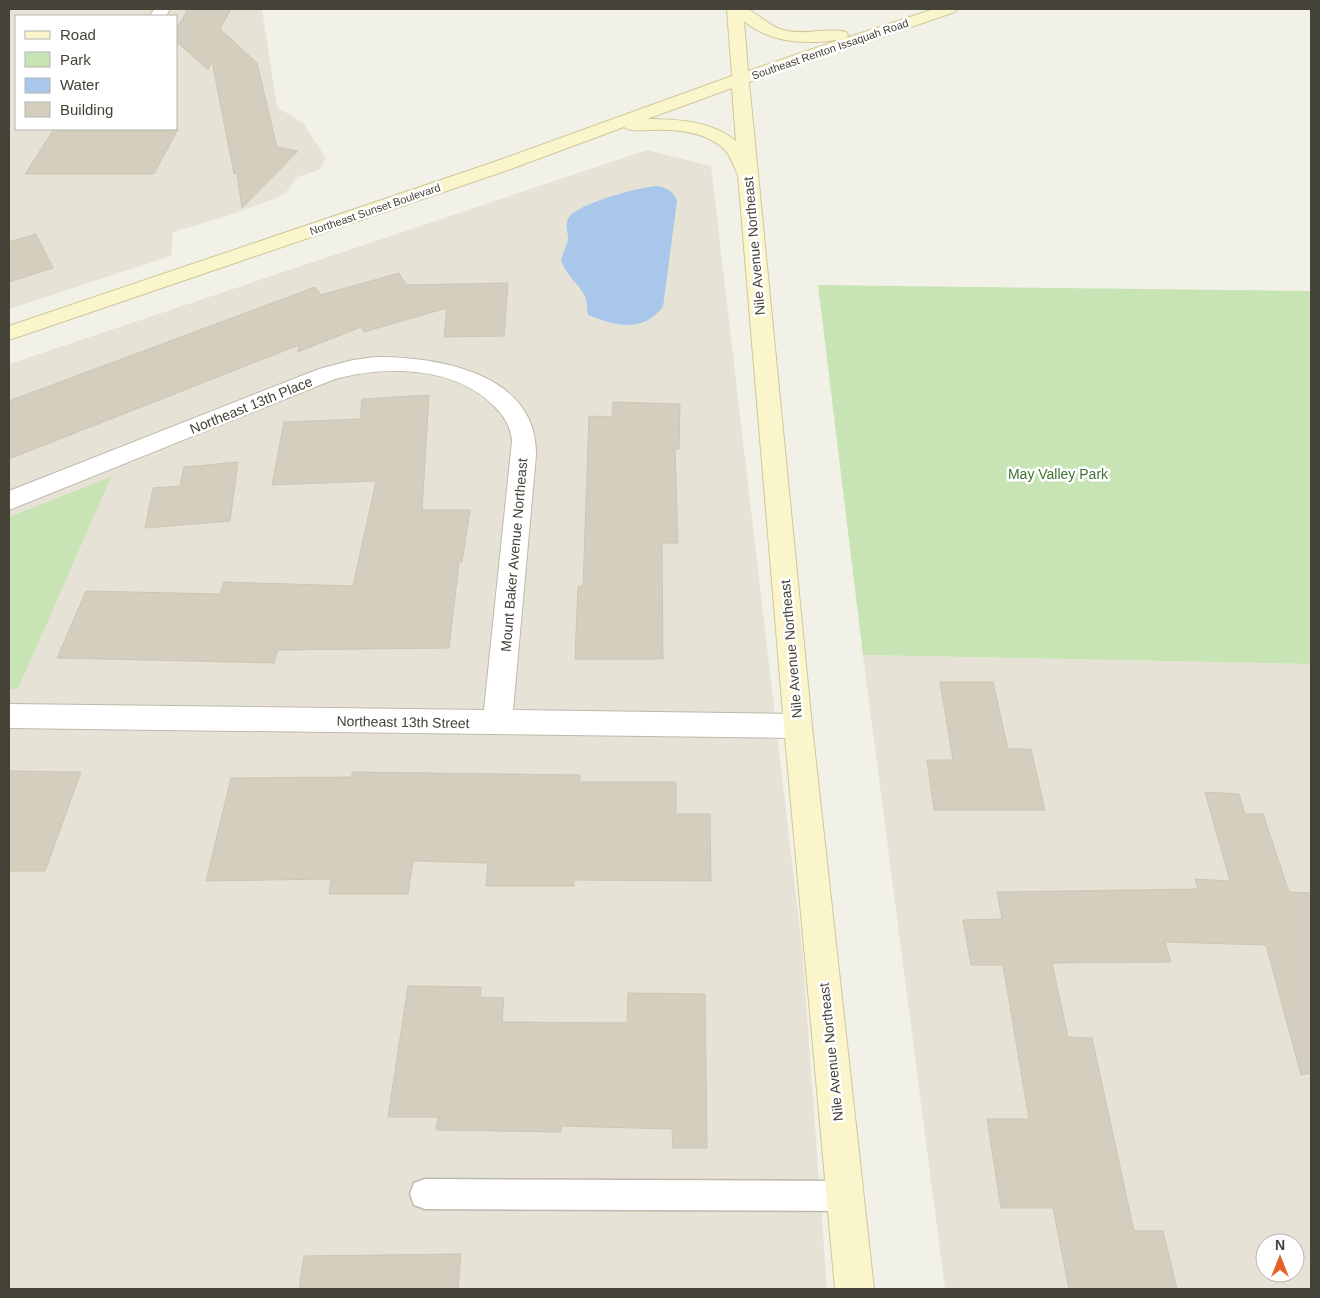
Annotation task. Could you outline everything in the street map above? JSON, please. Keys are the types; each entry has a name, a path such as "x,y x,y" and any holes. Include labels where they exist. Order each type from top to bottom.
{"main road":[{"name":"Nile Avenue Northeast","path":"735,9 748,176 798,726 855,1289"},
{"path":"739,9 763,28 788,36 820,38 891,28"},
{"name":"Southeast Renton Issaquah Road","path":"740,79 949,9"},
{"name":"Northeast Sunset Boulevard","path":"9,333 501,166 740,79"},
{"path":"607,126 670,124 704,132 721,139 733,148 748,176"}],"street":[{"name":"Northeast 13th Place","path":"9,501 327,374 353,367 386,364 416,365 451,372 481,384 497,395"},
{"name":"Mount Baker Avenue Northeast","path":"497,395 514,414 523,433 524,455 498,723"},
{"name":"Northeast 13th Street","path":"9,716 798,726"}],"lane":[{"path":"425,1194 846,1196"}],"shaded area":[{"path":"9,9 262,9 277,107 303,123 326,158 319,170 297,177 287,191 279,197 227,216 173,232 171,256 9,309"},
{"path":"647,150 711,166 802,948 827,1289 9,1289 9,364"},
{"path":"863,655 1311,664 1311,1289 945,1289"}],"green space":[{"name":"May Valley Park","path":"818,285 1311,291 1311,664 863,655"},
{"path":"111,477 18,689 9,689 9,517"}],"water":[{"path":"657,186 670,190 677,201 663,307 646,321 628,325 609,322 588,315 585,296 565,270 561,260 568,241 568,219 576,211 598,201"}],"building":[{"path":"188,9 231,9 220,29 257,63 277,147 298,151 242,208 237,174 234,174 212,61 208,70 178,43 178,26"},
{"path":"53,130 177,130 154,174 25,174"},
{"path":"36,234 53,268 9,282 9,242"},
{"path":"399,273 406,285 508,283 504,336 444,337 447,308 364,332 361,327 298,352 299,345 9,459 9,401 315,287 321,295"},
{"path":"429,395 422,510 470,510 462,562 459,562 449,648 278,650 274,663 57,658 86,591 220,594 224,582 353,586 376,481 272,485 284,422 360,419 362,399"},
{"path":"613,402 680,404 679,449 675,449 678,543 662,543 663,659 575,659 578,586 583,586 589,416 612,417"},
{"path":"238,462 230,521 145,528 153,488 180,486 184,467"},
{"path":"940,682 993,682 1008,749 1031,749 1045,810 934,810 927,760 953,760"},
{"path":"9,771 81,772 45,871 9,871"},
{"path":"352,772 580,775 580,782 676,782 676,814 710,814 711,881 574,880 574,886 486,886 488,863 413,861 408,894 329,894 331,879 206,881 231,778 352,777"},
{"path":"1205,792 1239,794 1245,814 1263,814 1289,892 1311,893 1311,1073 1301,1075 1266,945 1165,942 1171,962 1052,963 1068,1037 1092,1038 1134,1231 1163,1231 1177,1289 1069,1289 1053,1208 1001,1208 987,1119 1029,1119 1003,965 971,965 963,920 1002,919 997,892 1198,889 1195,879 1230,881"},
{"path":"408,986 481,987 480,997 504,998 502,1022 627,1023 628,993 705,994 707,1148 673,1148 672,1129 561,1126 561,1132 436,1130 438,1117 388,1117"},
{"path":"461,1254 458,1289 299,1289 304,1256"}]}
